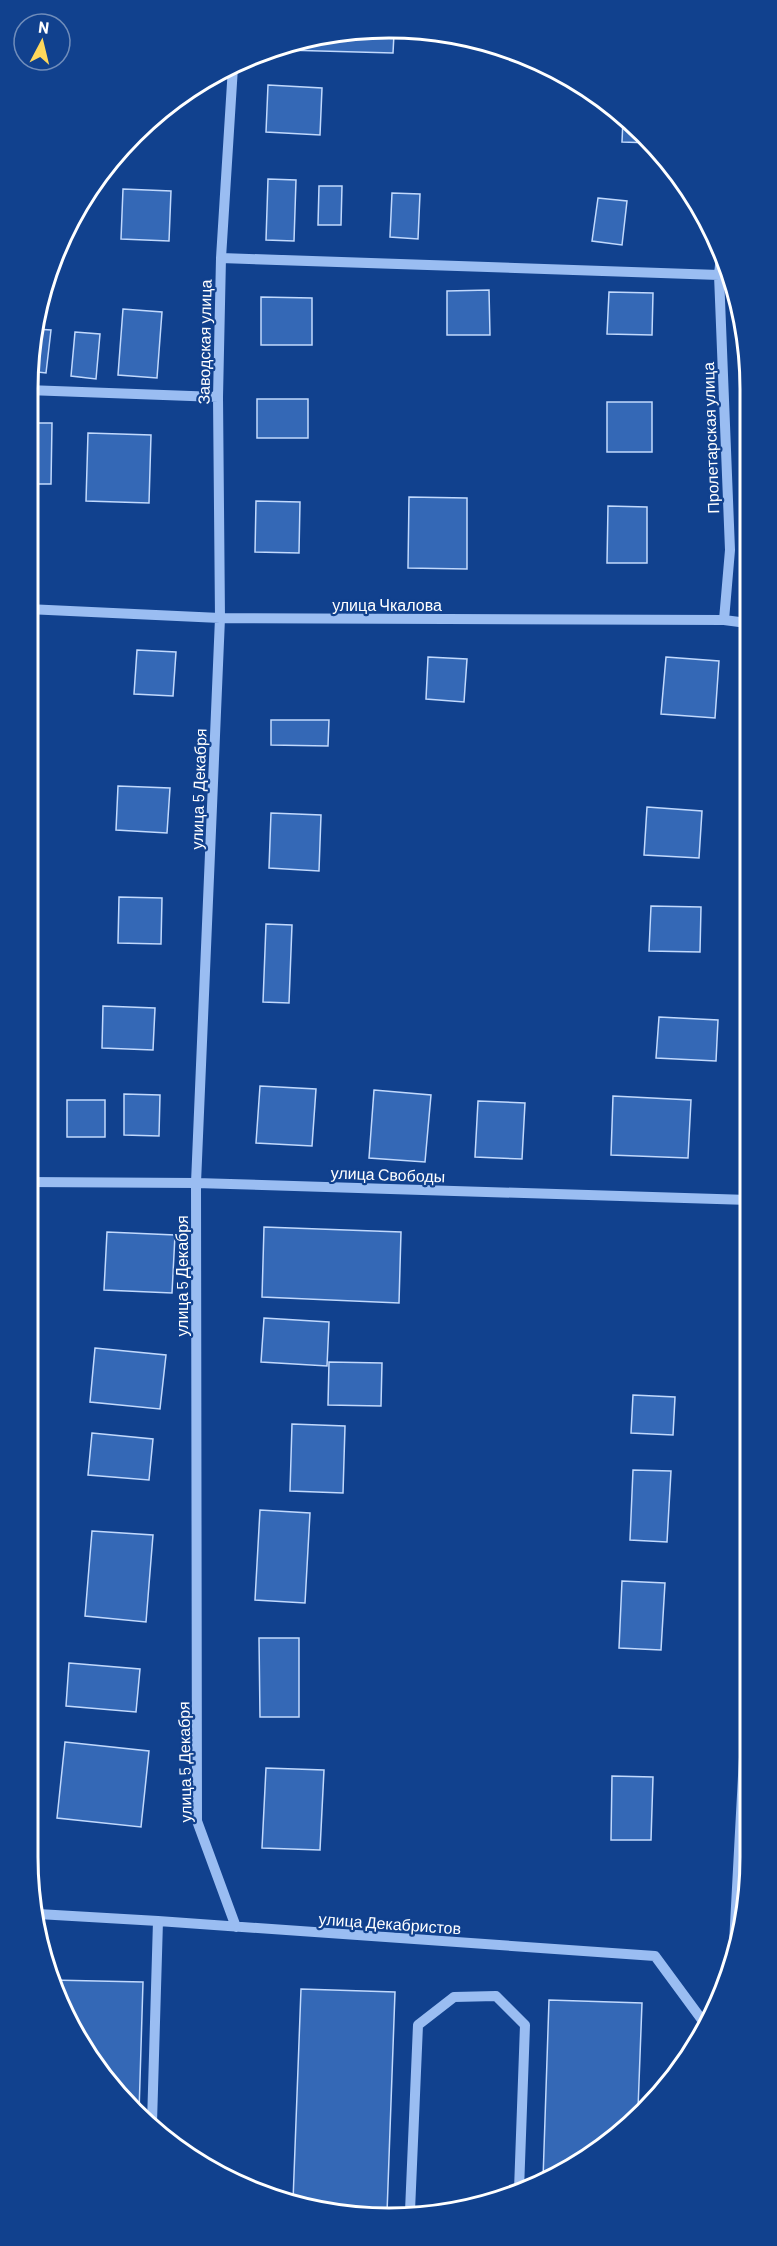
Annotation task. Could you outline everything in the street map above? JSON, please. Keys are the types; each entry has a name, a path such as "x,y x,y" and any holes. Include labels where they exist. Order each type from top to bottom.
{"street":[{"name":"Заводская улица","path":"220,618 218,397 221,258 233,74"},
{"path":"221,258 720,275"},
{"name":"Пролетарская улица","path":"720,275 730,550 724,620"},
{"path":"38,390 218,397"},
{"name":"улица Чкалова","path":"38,610 220,618 724,620 740,622"},
{"name":"улица 5 Декабря","path":"220,618 196,1183 197,1821 236,1927"},
{"name":"улица Свободы","path":"38,1182 196,1183 740,1200"},
{"path":"736,1901 740,1832"},
{"name":"улица Декабристов","path":"42,1914 655,1956 700,2018"},
{"path":"152,2117 158,1921"},
{"path":"410,2208 418,2025 454,1997 496,1995 525,2025 519,2183"}],"building":[{"path":"366,38 394,38 393,53 294,50 320,44"},
{"path":"268,85 322,88 320,135 266,132"},
{"path":"623,127 639,143 622,142"},
{"path":"268,179 296,180 294,241 266,240"},
{"path":"319,186 342,186 341,225 318,225"},
{"path":"123,189 171,191 169,241 121,239"},
{"path":"392,193 420,194 418,239 390,237"},
{"path":"598,198 627,201 622,245 592,241"},
{"path":"489,290 490,335 447,335 447,291"},
{"path":"609,292 653,293 652,335 607,334"},
{"path":"261,297 312,298 312,345 261,345"},
{"path":"123,309 162,312 157,378 118,375"},
{"path":"43,329 51,330 46,373 38,372"},
{"path":"75,332 100,334 96,379 71,376"},
{"path":"257,399 308,399 308,438 257,438"},
{"path":"607,402 652,402 652,452 607,452"},
{"path":"38,423 52,423 51,484 38,484"},
{"path":"88,433 151,435 149,503 86,501"},
{"path":"409,497 467,498 467,569 408,568"},
{"path":"256,501 300,502 299,553 255,552"},
{"path":"608,506 647,507 647,563 607,563"},
{"path":"137,650 176,652 173,696 134,694"},
{"path":"428,657 467,659 464,702 426,699"},
{"path":"666,657 719,661 715,718 661,714"},
{"path":"271,720 329,720 328,746 271,745"},
{"path":"118,786 170,788 167,833 116,830"},
{"path":"647,807 702,811 699,858 644,855"},
{"path":"271,813 321,815 319,871 269,868"},
{"path":"119,897 162,898 161,944 118,943"},
{"path":"651,906 701,907 700,952 649,951"},
{"path":"266,924 292,925 289,1003 263,1002"},
{"path":"103,1006 155,1008 153,1050 102,1048"},
{"path":"659,1017 718,1020 716,1061 656,1058"},
{"path":"260,1086 316,1089 312,1146 256,1143"},
{"path":"374,1090 431,1095 425,1162 369,1158"},
{"path":"124,1094 160,1095 159,1136 124,1135"},
{"path":"613,1096 691,1100 688,1158 611,1155"},
{"path":"67,1100 105,1100 105,1137 67,1137"},
{"path":"478,1101 525,1103 522,1159 475,1157"},
{"path":"264,1227 401,1232 399,1303 262,1297"},
{"path":"107,1232 175,1235 172,1293 104,1290"},
{"path":"264,1318 329,1322 327,1366 261,1362"},
{"path":"95,1348 166,1355 160,1409 90,1402"},
{"path":"329,1362 382,1363 381,1406 328,1405"},
{"path":"633,1395 675,1397 673,1435 631,1433"},
{"path":"292,1424 345,1426 343,1493 290,1491"},
{"path":"92,1433 153,1439 149,1480 88,1475"},
{"path":"633,1470 671,1471 667,1542 630,1540"},
{"path":"260,1510 310,1513 305,1603 255,1600"},
{"path":"92,1531 153,1535 146,1622 85,1616"},
{"path":"622,1581 665,1583 661,1650 619,1648"},
{"path":"259,1638 299,1638 299,1717 260,1717"},
{"path":"69,1663 140,1669 136,1712 66,1706"},
{"path":"65,1742 149,1751 141,1827 57,1818"},
{"path":"266,1768 324,1770 320,1850 262,1848"},
{"path":"612,1776 653,1777 651,1840 611,1840"},
{"path":"60,1980 143,1982 139,2105 97,2053 74,2013"},
{"path":"301,1989 395,1992 387,2208 366,2208 320,2202 293,2195"},
{"path":"549,2000 642,2003 638,2105 584,2149 543,2172"}]}
